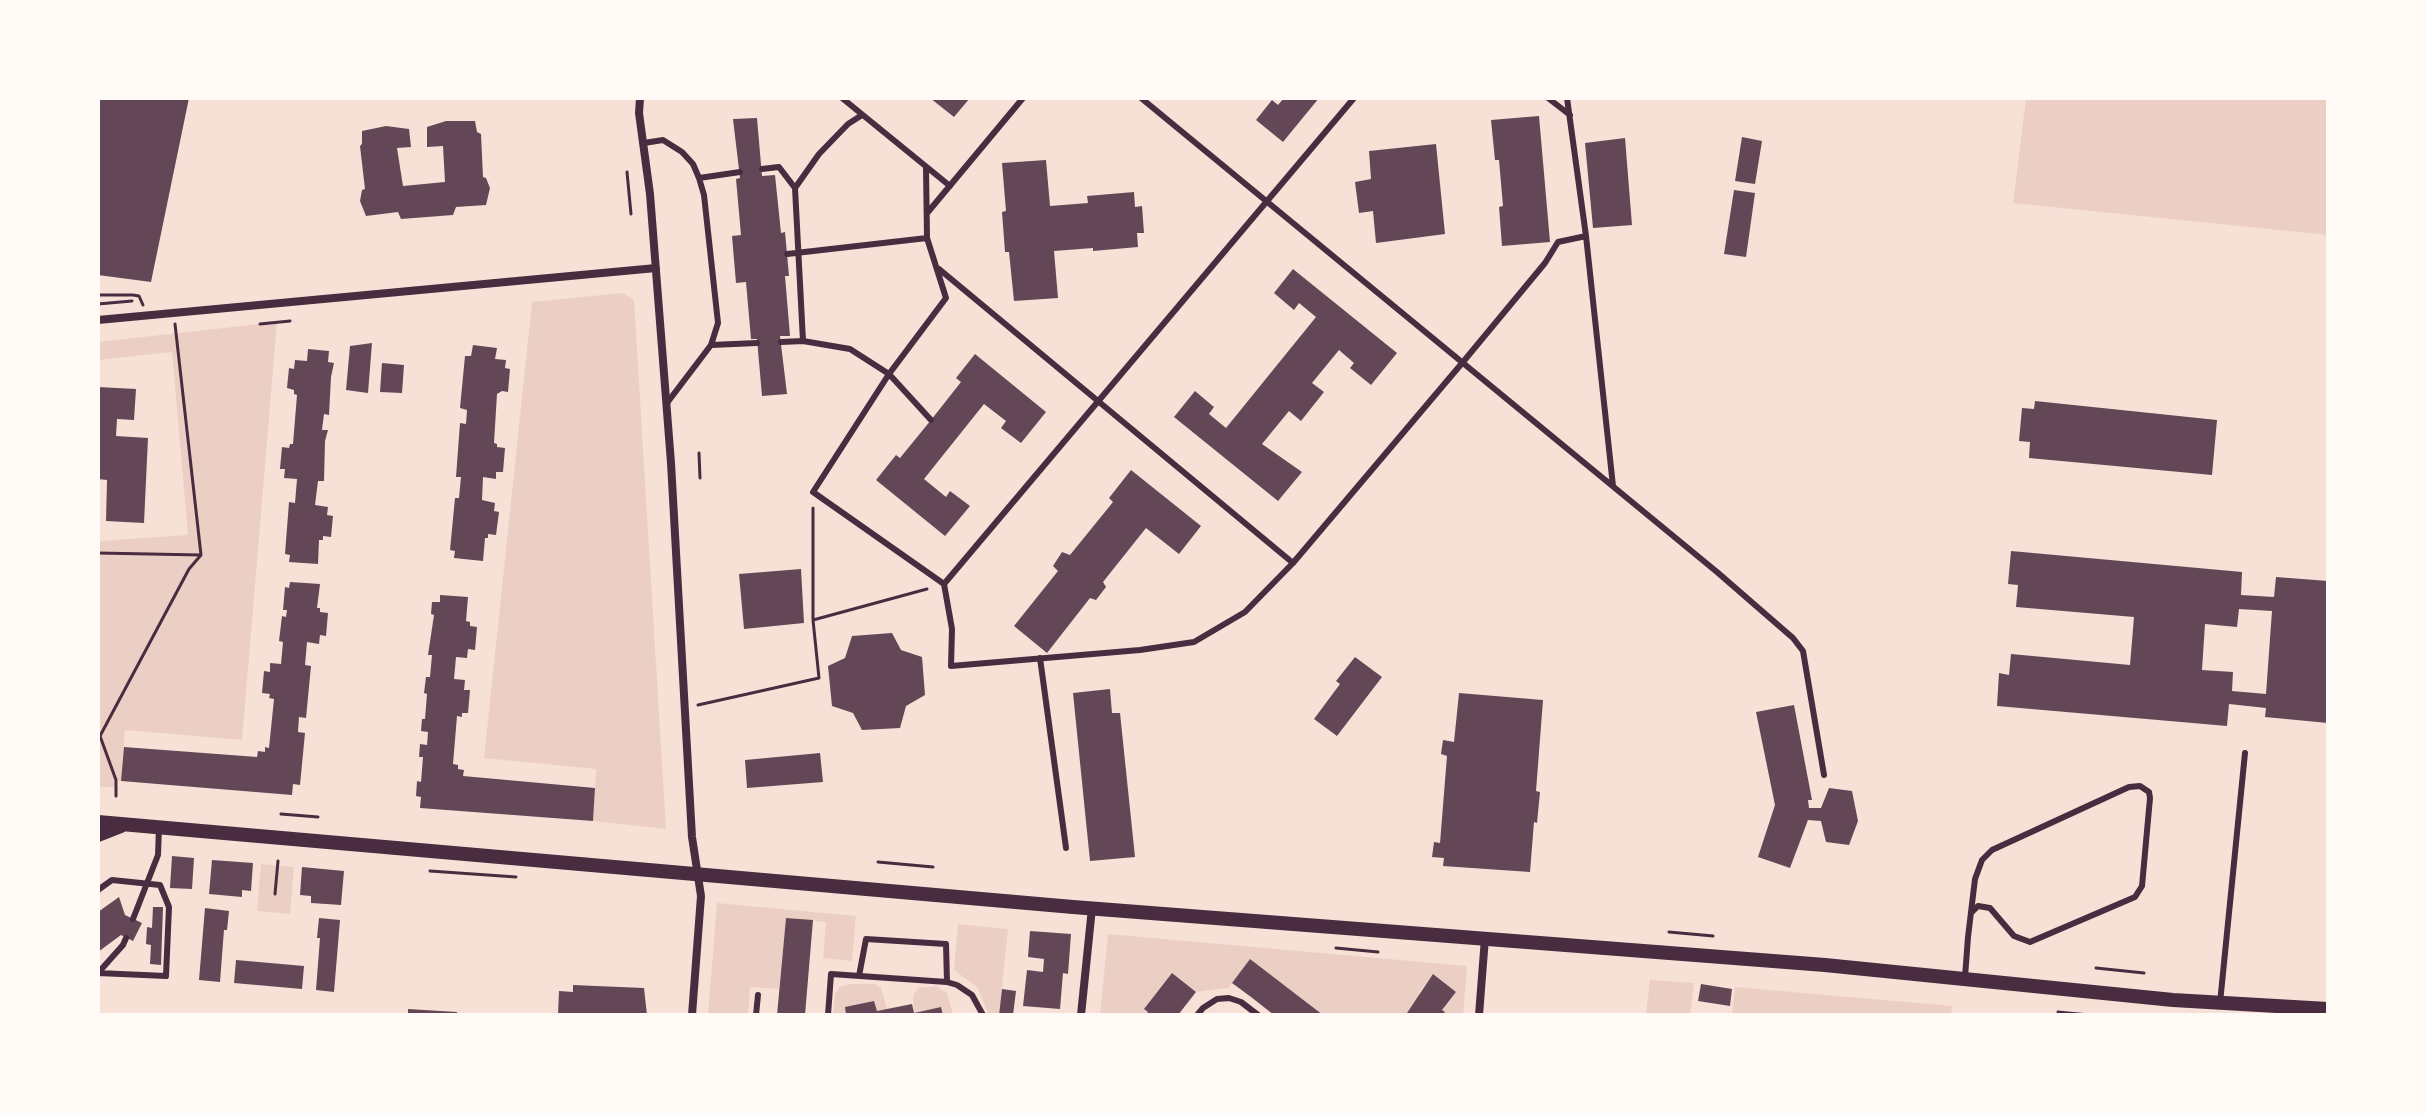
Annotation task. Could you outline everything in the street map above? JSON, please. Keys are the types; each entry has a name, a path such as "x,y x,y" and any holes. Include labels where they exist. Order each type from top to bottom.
{"street":[{"path":"640,98 639,113 656,268 687,708 692,837 701,896 692,1015"},
{"path":"98,320 656,268"},
{"path":"98,822 1092,908 1965,977 2324,1011"},
{"path":"98,835 125,824"},
{"path":"1081,1015 1092,908"},
{"path":"1479,1015 1485,938"}],"lane":[{"path":"842,98 950,186"},
{"path":"928,213 1023,98"},
{"path":"1141,98 1728,581 1793,638 1803,651 1824,775"},
{"path":"944,584 1354,98"},
{"path":"1548,98 1570,115"},
{"path":"1567,98 1586,236 1613,486"},
{"path":"795,188 819,154 848,124 862,115"},
{"path":"644,143 663,140 682,152 693,164 699,178 704,195 718,323 711,345 665,406"},
{"path":"762,169 779,167 795,188 803,341"},
{"path":"926,167 927,238 946,298 889,374 813,492 944,584 952,629 951,666 1194,642 1245,612 1293,563 1545,263 1558,242 1586,236"},
{"path":"699,178 740,172"},
{"path":"787,254 927,238"},
{"path":"938,268 1293,563"},
{"path":"781,342 803,341 850,349 889,374 931,420"},
{"path":"711,345 757,343"},
{"path":"1040,658 1066,848"},
{"path":"2220,1003 2245,753"},
{"path":"1965,977 1972,912 1978,869 1982,860 1992,850 2129,787 2140,786 2149,792 2142,886 2135,897 2030,942 2014,936 1990,908 1978,906 1972,912"},
{"path":"133,919 158,855 159,827"},
{"path":"98,890 112,880 160,885 169,907 166,976 98,973 126,938"},
{"path":"859,976 866,939 946,944 947,982"},
{"path":"828,1015 831,974 947,982 972,995 983,1015"},
{"path":"756,1015 758,995"},
{"path":"1197,1015 1217,999 1229,998 1241,1002 1258,1015"}],"path":[{"path":"627,172 631,214"},
{"path":"98,295 139,296 146,316"},
{"path":"98,304 132,301"},
{"path":"116,796 116,780 98,739 189,569 201,555 174,314"},
{"path":"260,324 290,321"},
{"path":"699,453 700,478"},
{"path":"687,708 819,678 813,620 813,492"},
{"path":"98,553 201,555"},
{"path":"813,620 944,584"},
{"path":"281,814 318,817"},
{"path":"275,894 278,861"},
{"path":"878,862 933,867"},
{"path":"430,871 516,877"},
{"path":"1669,932 1713,936"},
{"path":"1336,948 1378,952"},
{"path":"2096,968 2144,973"},
{"path":"2058,1012 2089,1015"}],"shaded area":[{"path":"2026,98 2328,98 2328,235 2013,203"},
{"path":"623,293 634,300 666,829 593,821 596,769 484,758 532,302"},
{"path":"277,322 242,740 125,730 121,781 116,780 114,787 98,787 98,541 188,535 172,352 98,360 98,342"},
{"path":"261,864 294,867 290,914 257,911"},
{"path":"717,903 856,916 852,961 823,958 826,922 786,918 779,989 750,987 748,1015 708,1015"},
{"path":"958,924 1008,929 999,1015 989,1015 977,987 954,970"},
{"path":"1108,934 1467,966 1463,1015 1448,1015 1442,1010 1456,992 1433,975 1419,992 1422,995 1410,1015 1323,1015 1250,959 1228,988 1196,992 1172,974 1145,1009 1148,1012 1146,1015 1100,1015"},
{"path":"1650,980 1694,983 1690,1015 1646,1015"},
{"path":"875,984 881,988 887,1009 877,1011 874,1001 846,1015 833,1015 835,994 840,987"},
{"path":"936,986 947,993 953,1015 943,1015 941,1007 914,1013 913,996 918,988"},
{"path":"1735,987 1952,1006 1951,1015 1732,1015"}],"building":[{"path":"98,98 189,98 151,282 98,275"},
{"path":"930,98 970,98 954,117"},
{"path":"1284,98 1319,98 1283,142 1256,120 1272,100 1278,105"},
{"path":"1539,116 1550,242 1502,246 1499,160 1495,160 1491,120"},
{"path":"757,118 762,176 775,175 789,276 785,276 790,336 780,336 787,394 762,396 757,339 751,339 746,282 736,283 732,236 741,235 736,179 740,178 733,119"},
{"path":"446,121 475,121 477,132 481,134 483,177 490,188 486,205 456,207 453,215 401,219 398,212 366,216 360,201 365,189 360,146 362,131 386,126 409,129 411,147 397,148 403,186 445,182 443,146 427,147 427,127"},
{"path":"1742,137 1762,141 1755,184 1735,181"},
{"path":"1625,138 1632,225 1593,228 1585,143"},
{"path":"1436,144 1445,234 1376,243 1373,211 1359,213 1355,182 1371,179 1369,151"},
{"path":"1046,160 1050,206 1088,203 1087,196 1134,192 1135,207 1142,206 1144,233 1137,233 1138,247 1054,251 1058,298 1014,301 1009,252 1005,252 1002,163"},
{"path":"1734,190 1755,193 1746,257 1724,254"},
{"path":"1293,269 1397,353 1371,385 1350,368 1354,363 1339,350 1312,383 1324,392 1301,421 1289,411 1262,444 1302,472 1278,501 1174,417 1195,391 1214,407 1209,414 1226,428 1316,317 1299,303 1294,310 1274,293"},
{"path":"372,343 368,393 346,390 350,346"},
{"path":"473,345 497,348 495,359 506,360 505,368 510,369 508,392 497,394 494,443 497,447 505,448 503,472 496,472 496,479 483,477 482,500 495,503 494,511 499,512 496,535 488,534 485,538 483,561 454,558 455,551 450,550 455,498 459,498 461,477 456,477 460,423 466,424 467,410 460,408 465,356 471,356"},
{"path":"308,349 329,351 328,362 334,363 329,415 324,414 322,430 328,430 324,481 318,481 315,505 328,507 327,515 333,516 331,537 323,536 323,540 319,540 318,564 289,562 290,555 285,554 289,502 295,503 297,479 284,478 285,469 280,469 282,447 289,448 293,444 297,395 287,388 289,368 294,369 295,360 307,361"},
{"path":"975,354 1046,412 1021,443 1001,428 1006,421 984,404 924,479 946,497 950,491 970,506 945,536 876,480 896,455 900,458 961,382 956,378"},
{"path":"382,363 404,365 402,393 380,392"},
{"path":"98,387 136,389 134,420 117,419 116,436 148,438 144,523 106,521 107,480 98,479"},
{"path":"2035,401 2217,420 2212,475 2029,458 2030,442 2019,441 2022,408 2034,409"},
{"path":"1131,470 1201,526 1179,554 1146,528 1103,582 1106,587 1096,600 1090,598 1047,653 1014,626 1058,571 1053,566 1062,552 1070,555 1113,502 1109,498"},
{"path":"2011,551 2242,572 2241,595 2274,597 2276,577 2328,581 2328,723 2265,717 2266,708 2229,704 2227,726 1997,706 1999,673 2009,675 2011,654 2130,665 2134,617 2016,607 2018,585 2008,584","holes":["2239,609 2272,611 2266,694 2232,691 2233,672 2202,670 2205,624 2237,627"]},
{"path":"801,569 804,623 744,629 739,574"},
{"path":"290,582 320,584 317,608 320,612 328,613 326,636 320,635 319,644 307,642 305,665 311,666 306,718 299,717 298,732 305,733 300,785 293,784 292,795 121,781 124,747 257,757 258,751 265,752 265,747 269,748 274,699 269,698 270,694 262,693 264,671 270,672 270,663 281,664 283,642 279,641 282,616 286,617 287,610 283,610 285,587 289,588"},
{"path":"440,595 468,597 466,621 470,622 470,626 477,627 475,650 468,649 467,658 456,657 454,679 465,680 464,690 470,690 468,713 457,716 453,764 464,770 463,776 595,788 593,821 420,808 421,797 416,796 417,781 421,782 423,757 419,757 420,744 427,745 428,732 421,731 422,719 425,719 426,677 430,677 432,655 428,655 434,615 431,614 432,602 440,602"},
{"path":"892,633 901,650 922,657 925,695 906,706 900,728 862,730 853,713 832,706 828,666 845,658 852,636"},
{"path":"1355,657 1382,677 1337,736 1314,719 1340,684 1336,681"},
{"path":"1110,689 1112,713 1120,713 1135,857 1090,861 1073,693"},
{"path":"1459,693 1543,700 1536,791 1540,792 1530,872 1443,866 1444,858 1432,857 1434,842 1440,843 1447,756 1441,754 1443,740 1454,742"},
{"path":"1794,705 1812,800 1808,800 1809,808 1821,808 1829,788 1852,791 1858,821 1849,845 1826,842 1821,821 1808,820 1790,868 1758,857 1775,805 1756,712"},
{"path":"820,753 823,782 747,788 745,760"},
{"path":"172,856 194,858 192,889 170,888"},
{"path":"212,860 253,863 251,891 242,890 242,897 209,894"},
{"path":"302,867 344,871 341,905 311,903 311,896 300,895"},
{"path":"119,897 125,915 142,923 133,941 121,935 98,952 98,912"},
{"path":"153,907 163,907 161,965 150,964 151,945 146,944 147,927 152,928"},
{"path":"205,908 229,911 227,930 224,930 220,982 199,980"},
{"path":"319,918 340,920 334,992 316,990"},
{"path":"786,918 813,920 805,1015 777,1015"},
{"path":"1030,931 1071,934 1068,974 1063,973 1060,1009 1023,1006 1027,970 1043,972 1044,959 1028,957"},
{"path":"1250,959 1323,1015 1274,1015 1232,983"},
{"path":"236,960 304,966 302,989 234,983"},
{"path":"1172,973 1196,992 1178,1015 1146,1015 1148,1012 1144,1009"},
{"path":"1433,974 1456,992 1442,1010 1445,1012 1443,1015 1407,1013"},
{"path":"1701,984 1732,989 1730,1006 1698,1001"},
{"path":"573,985 644,988 647,1015 558,1015 559,991 573,992"},
{"path":"1002,989 1016,991 1013,1015 999,1015"},
{"path":"874,1001 877,1011 912,1004 914,1013 941,1007 943,1015 846,1015 845,1007"},
{"path":"408,1009 457,1012 457,1015 408,1015"}]}
